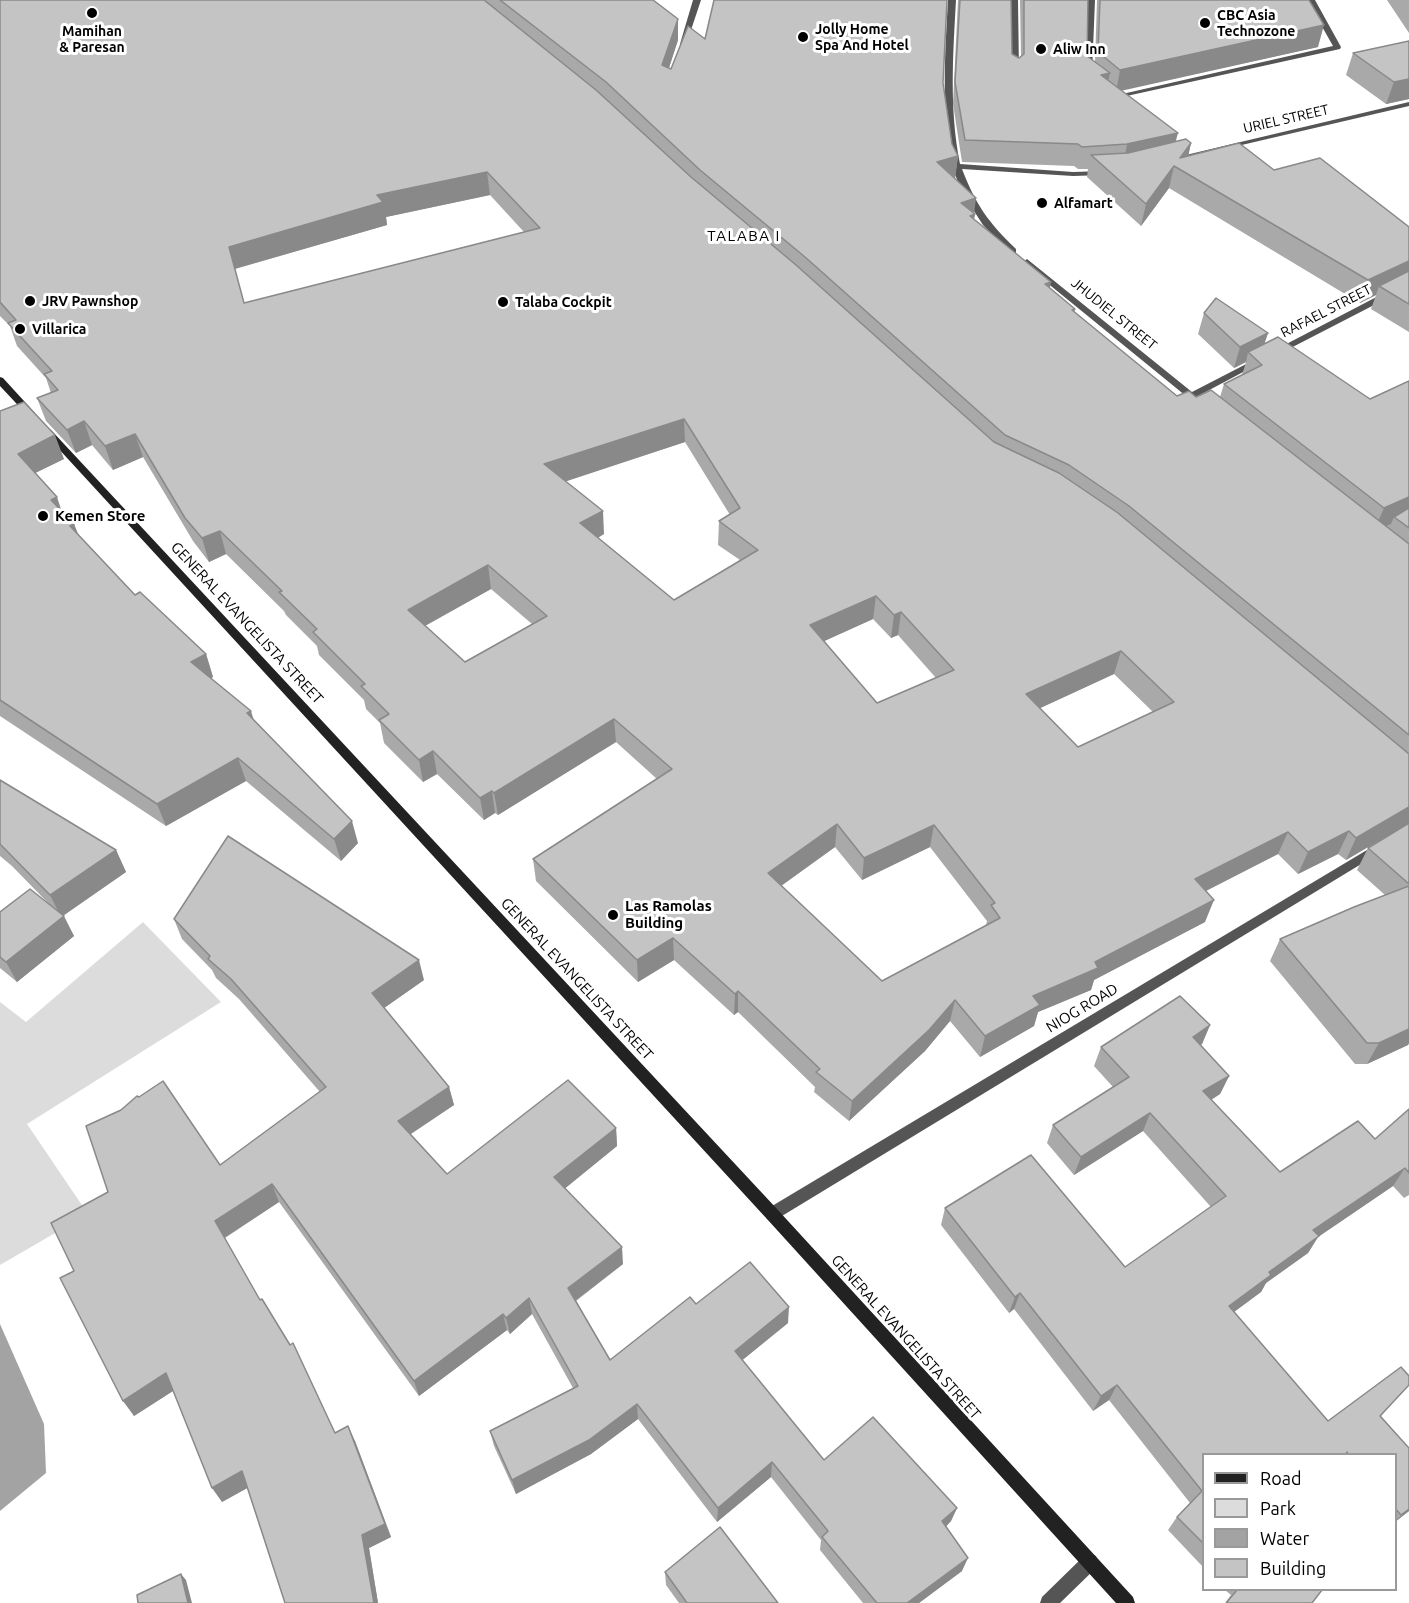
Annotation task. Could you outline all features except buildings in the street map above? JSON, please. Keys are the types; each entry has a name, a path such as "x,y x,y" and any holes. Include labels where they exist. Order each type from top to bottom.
{"main road":[{"name":"GENERAL EVANGELISTA STREET","path":"0,380 772,1214 1127,1603"}],"street":[{"path":"681,48 696,0"},
{"name":"JHUDIEL STREET","path":"952,0 949,133 955,166 970,203 1004,244 1209,411"},
{"path":"1014,0 1015,76"},
{"path":"1091,0 1088,76 1097,83"},
{"path":"1105,90 1114,97 1337,47 1311,0"},
{"path":"678,21 687,28"},
{"name":"URIEL STREET","path":"1169,160 1409,104"},
{"path":"955,166 1073,174 1114,172"},
{"name":"RAFAEL STREET","path":"1191,396 1409,283"},
{"name":"NIOG ROAD","path":"772,1214 1391,841"},
{"path":"1048,1603 1090,1562"}],"green space":[{"path":"143,922 221,1002 27,1124 88,1214 0,1265 0,1002 26,1022"}],"water":[{"path":"0,1324 44,1424 46,1473 0,1511"}],"place":[{"name":"Mamihan & Paresan","path":"92,13"},
{"name":"CBC Asia Technozone","path":"1205,23"},
{"name":"Jolly Home Spa And Hotel","path":"803,37"},
{"name":"Aliw Inn","path":"1041,49"},
{"name":"Alfamart","path":"1042,203"},
{"name":"JRV Pawnshop","path":"30,301"},
{"name":"Talaba Cockpit","path":"503,302"},
{"name":"Villarica","path":"20,329"},
{"name":"Kemen Store","path":"43,516"},
{"name":"Las Ramolas Building","path":"613,915"}],"district":[{"name":"TALABA I","path":"744,236"}]}
